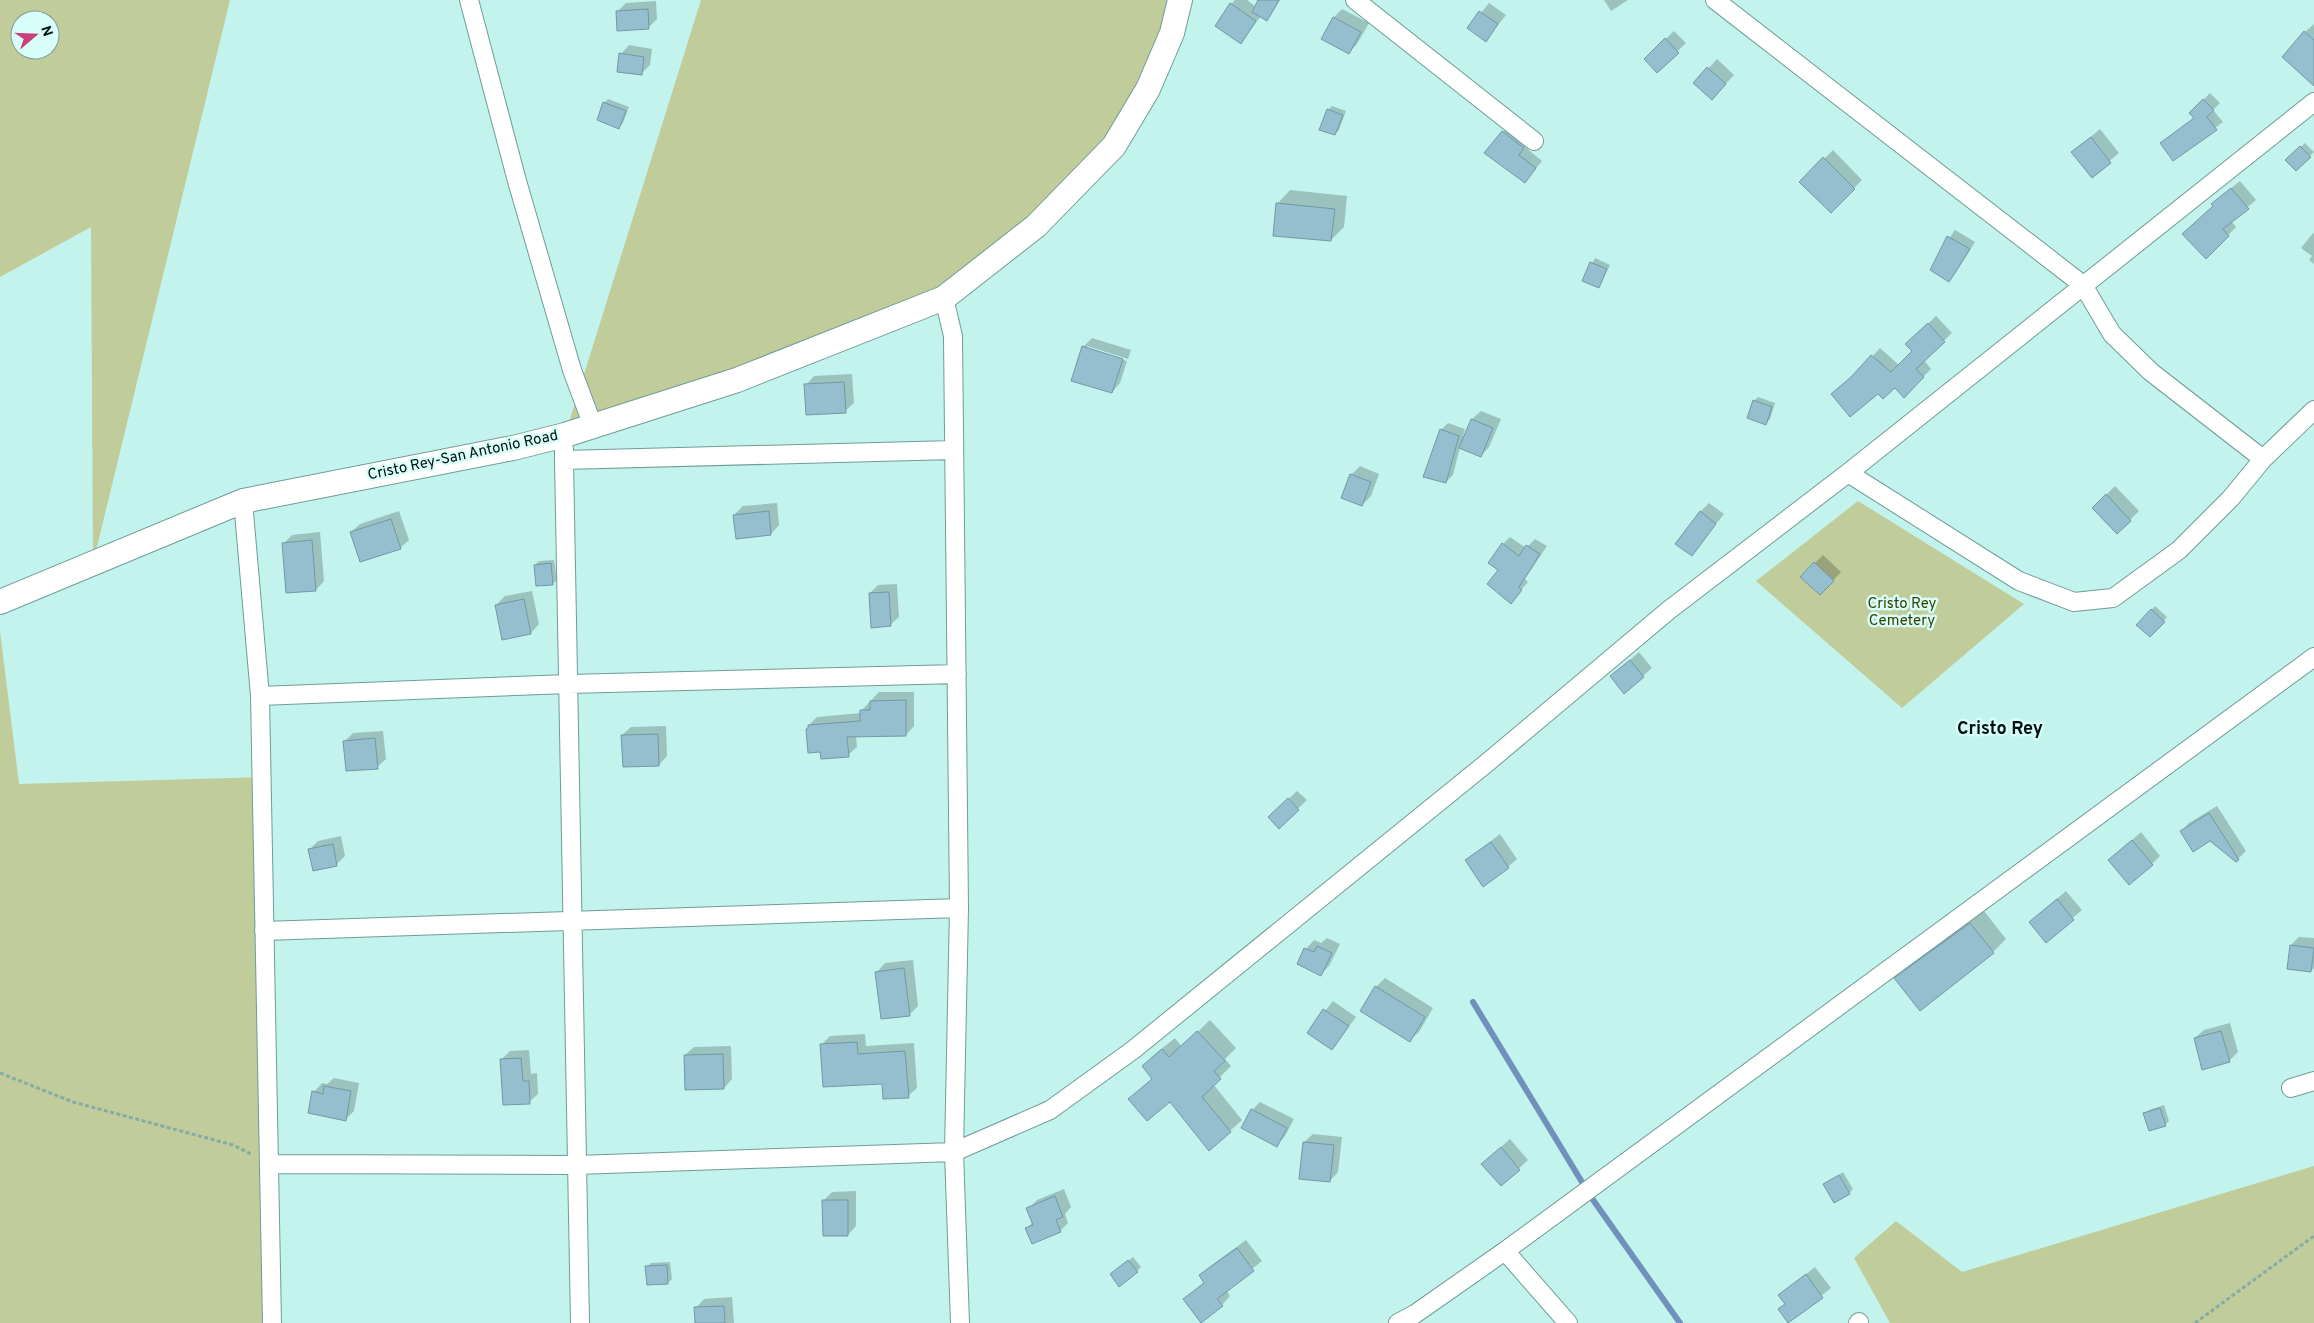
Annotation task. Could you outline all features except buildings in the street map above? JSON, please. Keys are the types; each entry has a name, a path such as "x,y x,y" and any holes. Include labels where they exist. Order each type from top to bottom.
{"main road":[{"name":"Cristo Rey-San Antonio Road","path":"0,602 243,501 513,448 565,435 737,380 944,298 1036,226 1114,146 1148,89 1172,33 1180,0"}],"street":[{"path":"469,0 517,181 572,370 594,426"},
{"path":"1355,0 1534,141"},
{"path":"1714,0 2084,285 2112,334 2151,372 2263,459"},
{"path":"269,1164 577,1165 954,1152 1050,1110 1133,1050 1488,762 1662,615 1848,473 2314,102"},
{"path":"944,298 953,336 959,908 954,1152 960,1323"},
{"path":"1848,473 2018,581 2074,602 2113,598 2179,550 2231,498 2263,459 2314,410"},
{"path":"565,435 580,1323"},
{"path":"564,460 954,450"},
{"path":"243,501 260,696 272,1323"},
{"path":"1398,1323 1415,1314 1505,1251 2314,656"},
{"path":"260,696 568,684 957,674"},
{"path":"264,931 959,908"},
{"path":"2291,1088 2314,1081"},
{"path":"1505,1251 1568,1323"}],"path":[{"path":"0,1073 73,1102 232,1145 269,1164"},
{"path":"2195,1323 2314,1236"}],"green space":[{"path":"0,0 230,0 93,563 91,227 0,277"},
{"path":"701,0 1180,0 1114,146 944,298 565,435"},
{"name":"Cristo Rey Cemetery","path":"1858,501 2024,604 1902,708 1756,581"},
{"path":"0,631 19,784 261,777 272,1323 0,1323"},
{"path":"2314,1166 2314,1323 1890,1323 1854,1258 1896,1221 1962,1272"}],"waterway":[{"path":"1473,1002 1591,1197 1680,1323"}],"district":[{"name":"Cristo Rey","path":"2000,729"}]}
